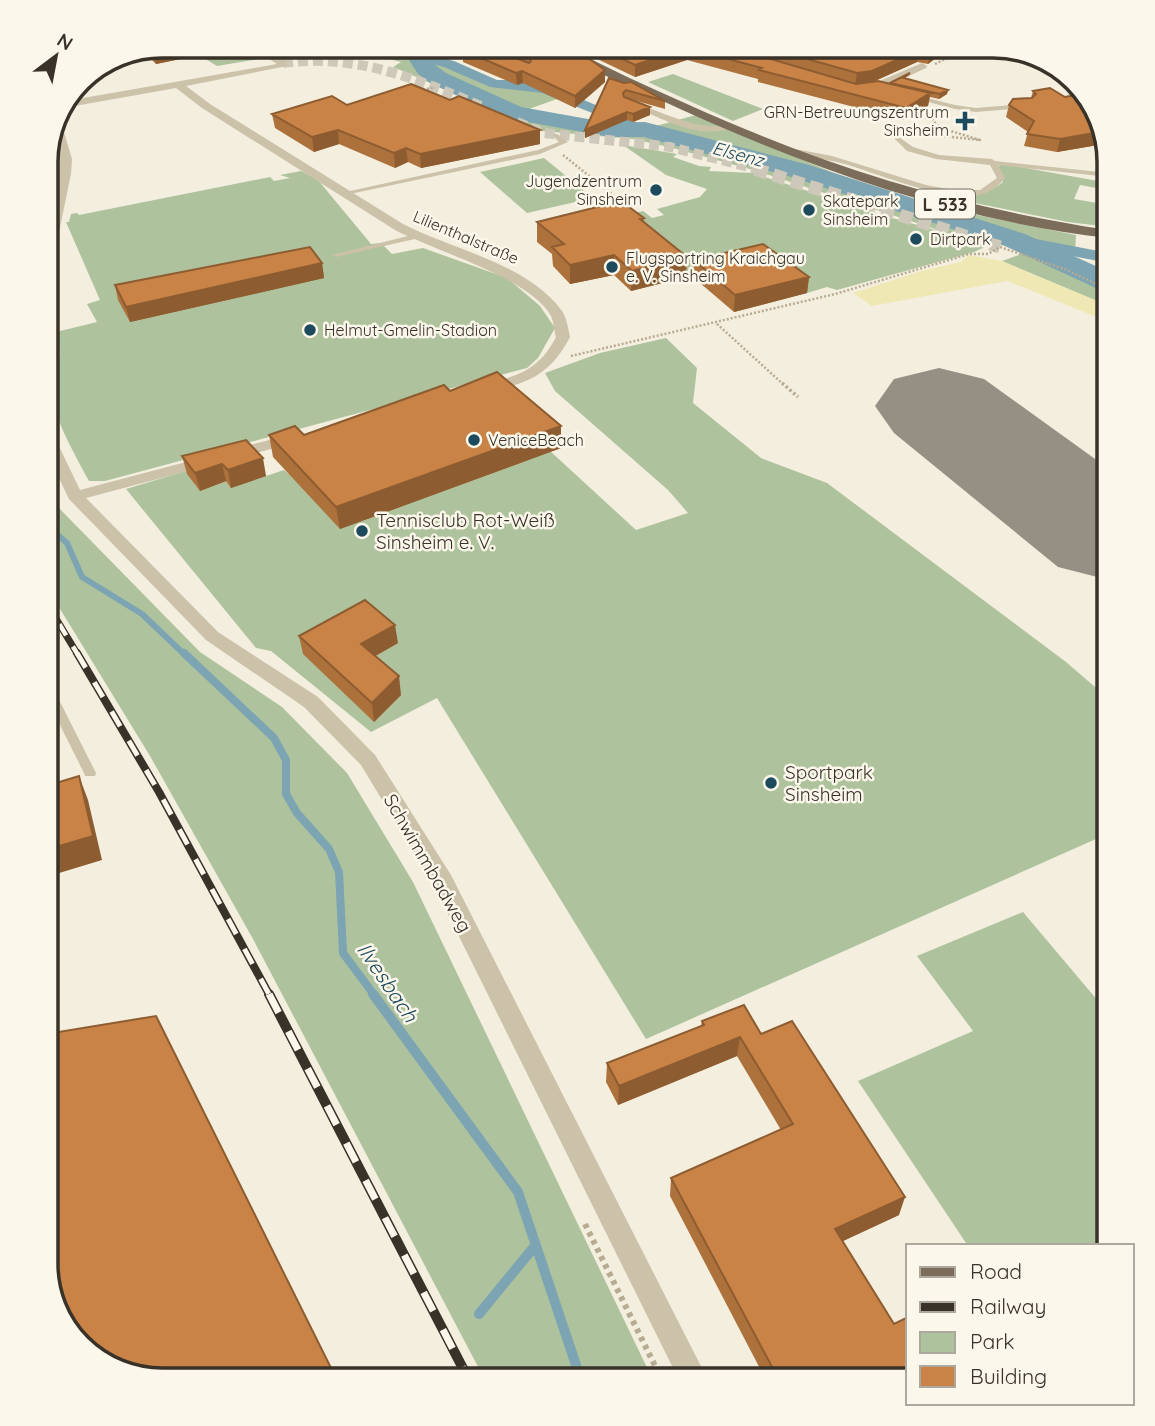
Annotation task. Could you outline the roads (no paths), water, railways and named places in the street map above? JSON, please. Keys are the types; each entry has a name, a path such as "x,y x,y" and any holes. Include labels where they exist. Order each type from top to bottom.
{"main road":[{"name":"L 533","path":"582,58 730,127 867,179 952,206 1097,232"}],"street":[{"path":"76,103 282,66 283,63 274,58"},
{"path":"569,64 595,65"},
{"path":"855,91 873,89 922,66"},
{"name":"Lilienthalstraße","path":"178,85 206,106 416,236 522,280 557,314 563,337 553,359 541,371 473,392"},
{"path":"58,208 65,174 64,146 61,137"},
{"path":"75,496 314,434"},
{"name":"Schwimmbadweg","path":"58,461 75,496 212,636 311,702 368,760 443,881 687,1368"}],"lane":[{"path":"595,65 599,74 628,88"},
{"path":"873,89 886,91"},
{"path":"1071,102 1060,101 1072,94"},
{"path":"908,95 978,109 1028,106"},
{"path":"627,102 704,130 716,131 730,127"},
{"path":"345,193 540,152 564,142 555,135"},
{"path":"896,138 910,149 930,155 1097,174"},
{"path":"786,150 821,155 932,189 957,193 976,193 990,189 1001,178 992,161"},
{"path":"336,255 416,236"},
{"path":"58,710 90,773"}],"waterway":[{"name":"Elsenz","path":"419,58 426,69 438,78 514,113 610,130 645,129 800,171 1015,240 1097,278"},
{"path":"426,58 449,64 495,84 520,84 546,89 645,129"},
{"path":"1015,240 1097,256"},
{"name":"Ilvesbach","path":"58,535 67,543 82,577 142,614 185,655"},
{"name":"Ilvesbach","path":"184,653 274,738 286,760 286,794 297,813 329,849 339,872 343,953 375,996"},
{"name":"Ilvesbach","path":"373,994 518,1192 577,1368"},
{"path":"479,1314 534,1247"}],"tunnel":[{"path":"283,63 310,61 361,65 410,78 483,107"},
{"path":"517,122 544,133 670,147 761,170"},
{"path":"755,169 1000,247"}],"railway":[{"path":"58,622 78,655"},
{"path":"77,653 159,792 270,996"},
{"path":"269,994 463,1368"}],"place":[{"name":"GRN-Betreuungszentrum Sinsheim","path":"965,121"},
{"name":"Jugendzentrum Sinsheim","path":"656,190"},
{"name":"Skatepark Sinsheim","path":"809,210"},
{"name":"Dirtpark","path":"916,239"},
{"name":"Flugsportring Kraichgau e. V. Sinsheim","path":"612,267"},
{"name":"Helmut-Gmelin-Stadion","path":"310,330"},
{"name":"VeniceBeach","path":"474,440"},
{"name":"Tennisclub Rot-Weiß Sinsheim e. V.","path":"362,531"},
{"name":"Sportpark Sinsheim","path":"771,783"}]}
